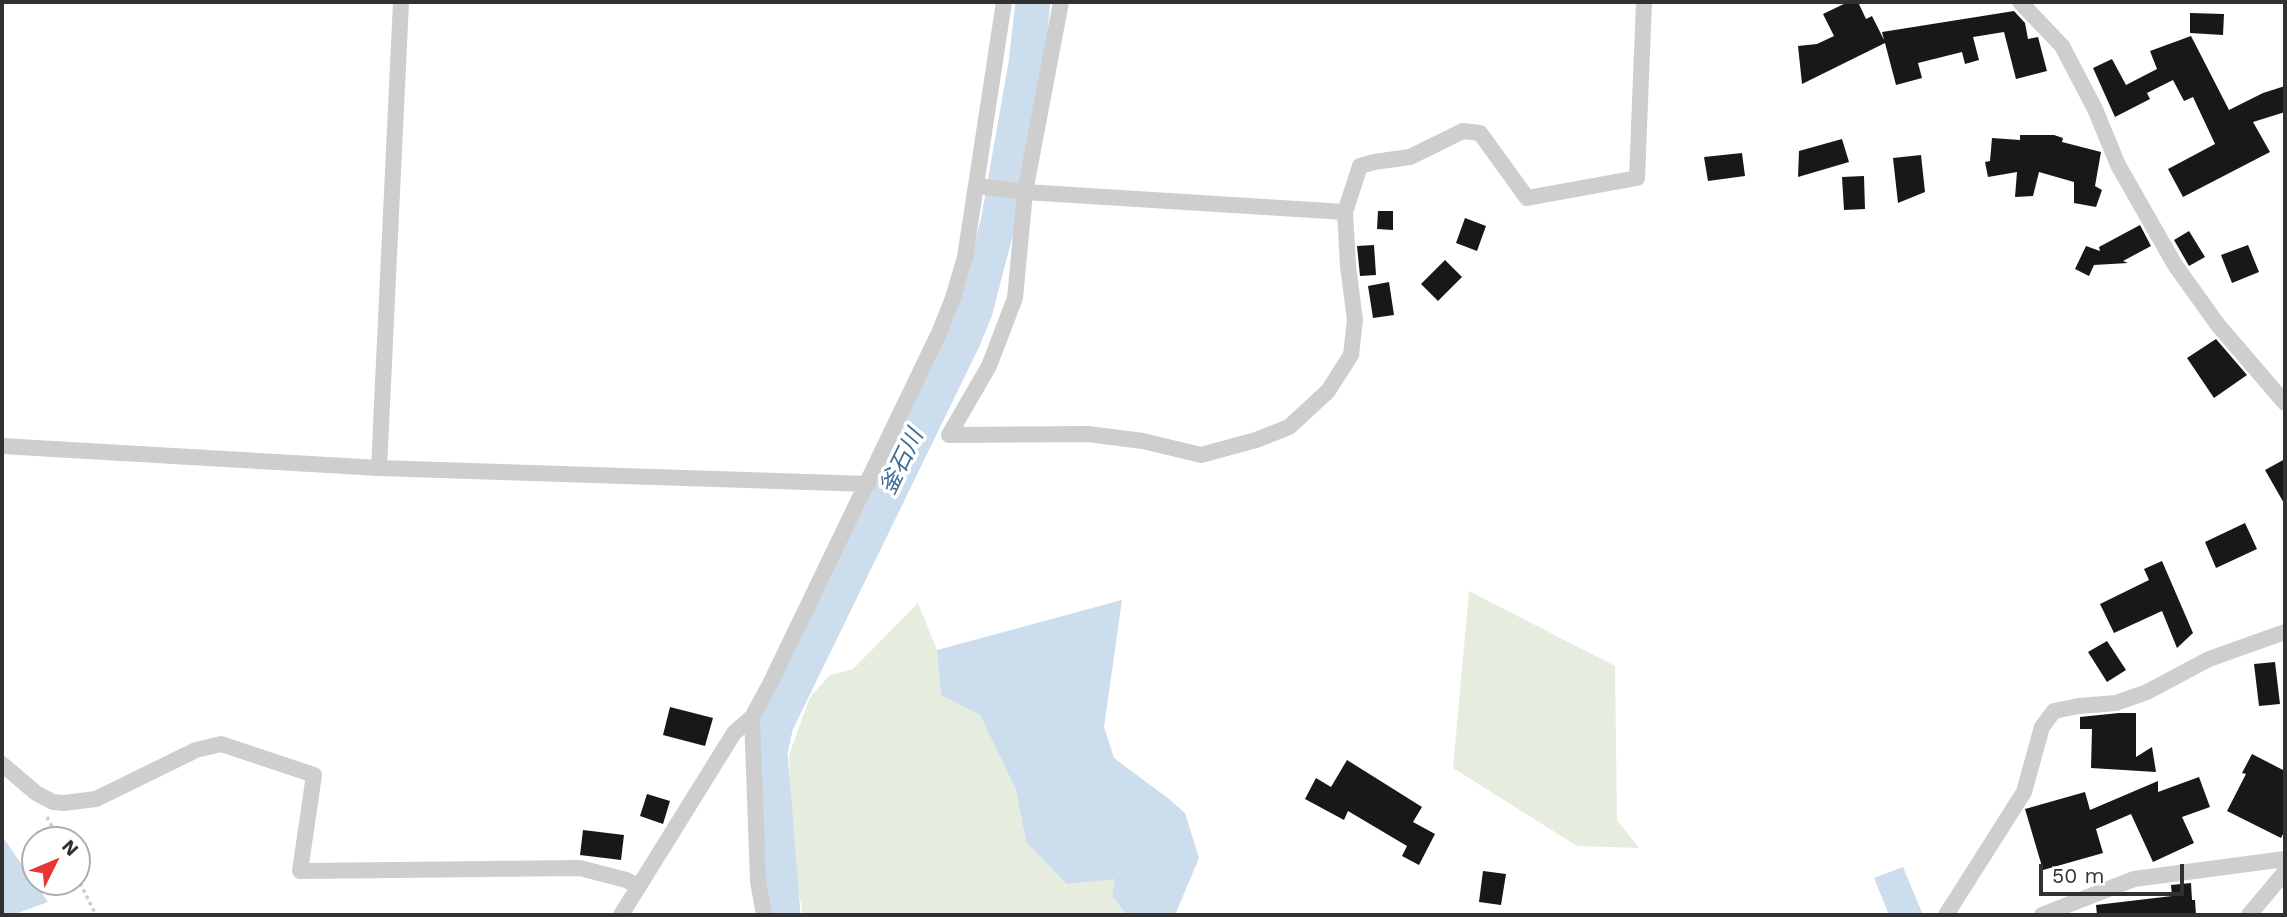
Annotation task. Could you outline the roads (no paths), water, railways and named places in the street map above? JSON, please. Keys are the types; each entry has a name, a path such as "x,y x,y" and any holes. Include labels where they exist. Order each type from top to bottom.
{"street":[{"path":"379,468 401,2"},
{"path":"621,915 734,733 752,717 930,354 953,298 983,187 1003,2"},
{"path":"1061,2 1022,192 1015,298 989,366 950,435 1088,434 1143,441 1201,455 1256,440 1289,427 1328,391 1351,355 1355,320 1345,212 1360,166 1410,157 1463,131 1480,133 1527,198 1637,178 1644,2"},
{"path":"2020,2 2062,46 2095,109 2118,165 2175,265 2218,325 2285,402"},
{"path":"983,187 1022,192 1345,212"},
{"path":"2,446 379,468 868,484"},
{"path":"1946,915 2024,792 2042,727 2054,711 2116,703 2147,692 2209,659 2285,632"},
{"path":"752,717 758,881 764,915"},
{"path":"2,764 36,793 53,802 64,803 96,799 196,750 221,744 314,775 300,871 580,868 626,880 638,886"},
{"path":"2042,915 2134,879 2285,859"},
{"path":"2249,915 2285,873"}],"water":[{"path":"1122,600 1104,727 1114,758 1185,813 1199,858 1175,915 1127,915 1112,896 1115,879 1067,884 1026,842 1016,790 980,715 941,695 937,650"},
{"path":"2,836 21,863 21,896 44,896 48,902 12,915 2,915"},
{"path":"1903,867 1923,915 1889,915 1874,878"}],"waterway":[{"name":"釜石川","path":"783,915 770,752 776,724 975,311 998,223 1026,64 1033,2"}]}
